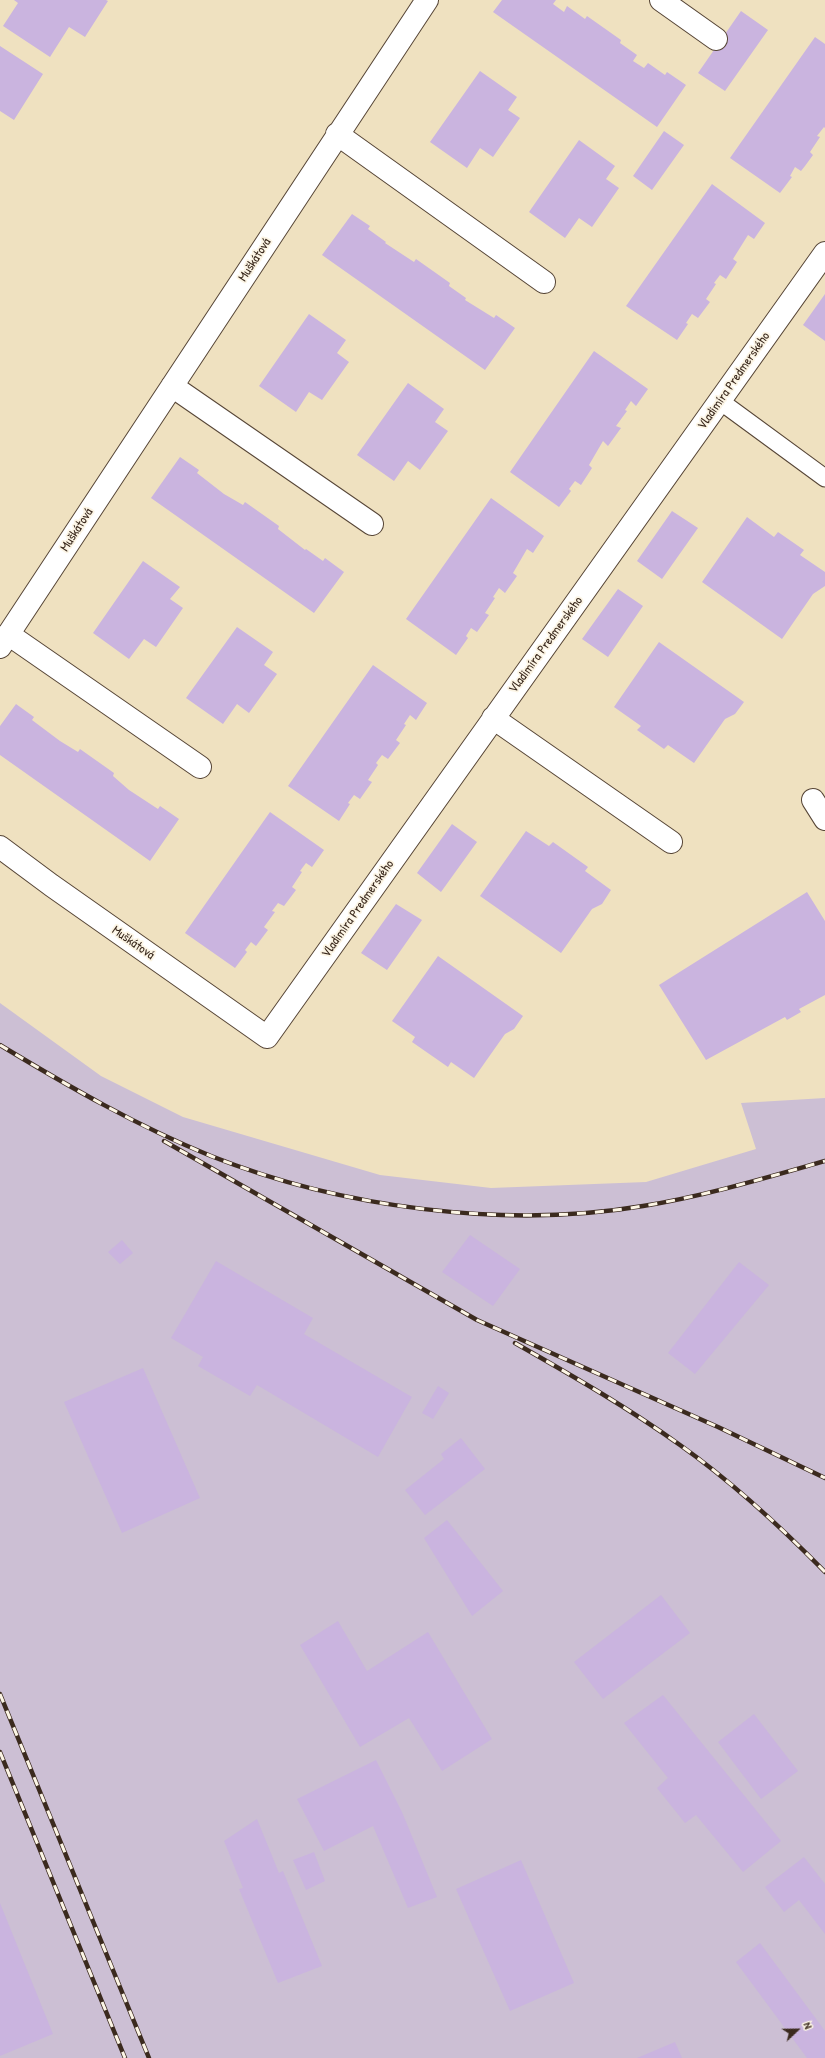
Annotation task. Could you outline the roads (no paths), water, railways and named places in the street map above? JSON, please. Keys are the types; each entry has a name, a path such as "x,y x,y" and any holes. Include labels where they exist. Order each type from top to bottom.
{"street":[{"name":"Muškátová","path":"200,767 4,640 427,0"},
{"path":"660,0 716,39"},
{"path":"337,134 544,282"},
{"name":"Vladimíra Predmerského","path":"267,1037 825,253"},
{"path":"172,386 372,524"},
{"path":"494,718 671,842"},
{"path":"813,800 825,819"},
{"name":"Muškátová","path":"0,847 50,885 267,1037"}],"lane":[{"path":"720,401 825,478"}],"railway":[{"path":"0,1045 103,1105 156,1132 211,1156 261,1174 314,1189 369,1201 424,1209 480,1214 536,1215 590,1213 643,1206 689,1197 825,1161"},
{"path":"164,1141 477,1320 718,1427 825,1478"},
{"path":"515,1343 619,1404 699,1459 755,1505 825,1572"},
{"path":"0,1694 149,2058"},
{"path":"0,1752 125,2058"}]}
